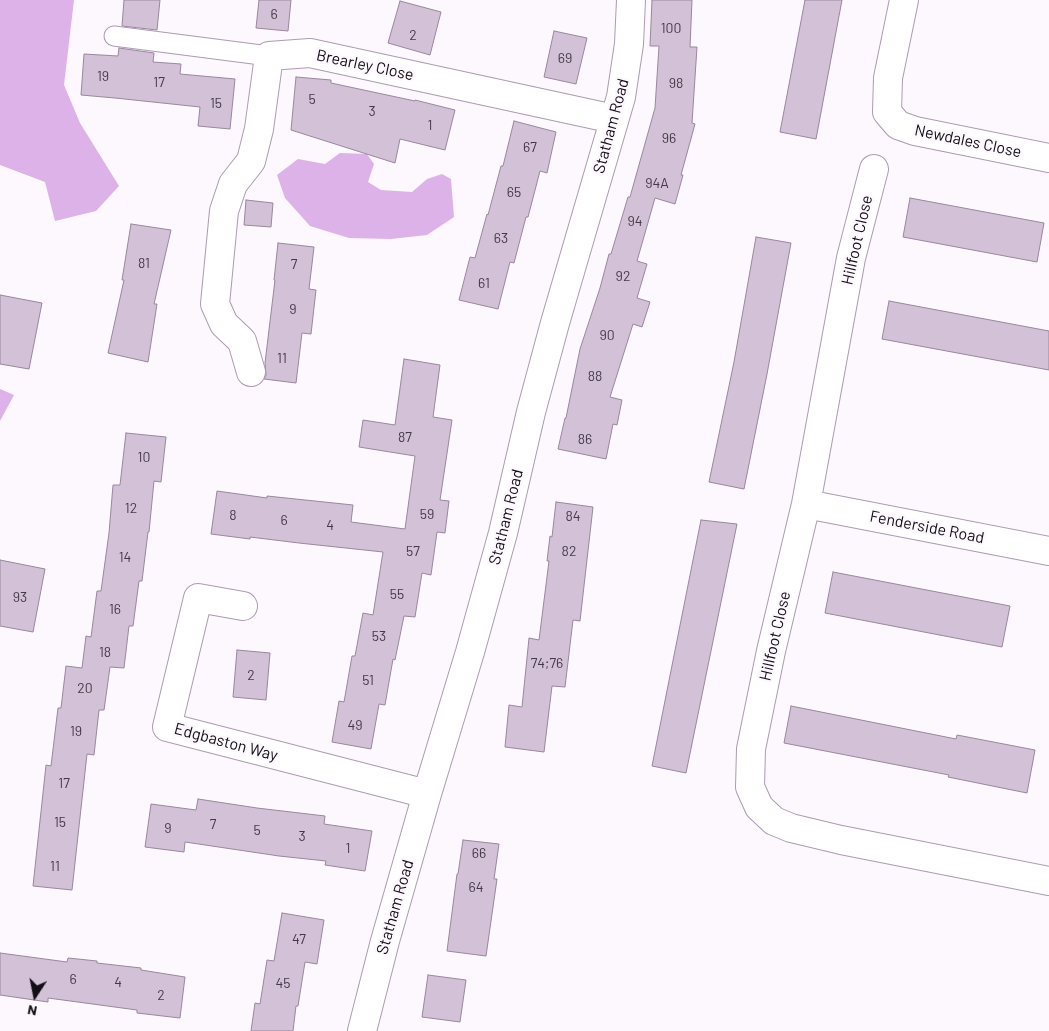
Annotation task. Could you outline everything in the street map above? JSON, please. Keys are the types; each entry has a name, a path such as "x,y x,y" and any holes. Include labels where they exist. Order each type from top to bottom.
{"street":[{"name":"Statham Road","path":"362,1031 385,941 470,652 500,542 533,403 555,323 621,97 629,44 632,0"},
{"name":"Newdales Close","path":"904,0 888,78 887,112 898,125 915,131 1049,158"},
{"name":"Brearley Close","path":"268,56 310,53 614,119"},
{"path":"251,372 242,341 224,324 215,304 224,211 233,184 251,161 259,129 268,56"},
{"name":"Hillfoot Close","path":"874,169 851,258 806,504 771,651 751,749 750,787 759,807 774,821 791,828 840,840 1049,881"},
{"name":"Fenderside Road","path":"806,504 1049,551"},
{"name":"Edgbaston Way","path":"243,606 198,598 167,727 427,794"}],"lane":[{"path":"114,36 268,56"}],"shaded area":[{"path":"0,0 74,0 64,85 80,123 119,186 96,211 55,221 45,182 0,165"},
{"path":"340,153 367,154 374,164 368,182 381,190 412,192 427,179 442,174 451,179 454,217 427,235 391,239 349,238 310,226 285,198 277,175 298,159 325,164"},
{"path":"0,389 14,395 0,421"}],"building":[{"path":"124,0 160,0 157,30 122,26"},
{"path":"259,0 291,0 288,31 256,28"},
{"path":"652,0 692,0 690,47 697,47 692,123 695,124 675,204 655,198 637,261 647,264 637,298 650,302 642,327 633,324 610,397 622,400 617,425 613,424 606,459 558,449 580,349 609,254 611,254 628,197 630,197 655,108 659,46 650,46"},
{"path":"805,0 842,0 816,139 780,132"},
{"path":"400,1 441,12 430,55 388,43"},
{"path":"554,31 587,38 576,84 544,77"},
{"path":"119,48 154,53 153,62 181,64 180,74 235,79 230,129 198,126 200,107 81,95 84,54 118,56"},
{"path":"296,77 331,80 331,83 455,110 445,150 400,139 395,163 291,130"},
{"path":"514,121 556,132 547,173 540,171 514,263 510,262 498,309 459,300 470,257 475,258 501,166 503,166"},
{"path":"910,198 1044,223 1037,262 903,237"},
{"path":"246,200 273,203 271,227 244,225"},
{"path":"131,224 171,230 154,304 157,304 148,362 108,353 124,280 122,280"},
{"path":"756,237 791,243 744,489 709,482 734,362"},
{"path":"278,243 314,247 309,289 316,290 311,334 302,333 296,383 264,379 266,375 265,363"},
{"path":"0,295 42,303 29,369 0,364"},
{"path":"889,301 1049,331 1049,370 882,339"},
{"path":"404,359 440,365 433,417 452,420 440,500 449,501 445,533 437,532 431,575 422,573 415,617 404,616 395,660 393,659 385,705 379,704 371,749 332,742 339,701 344,702 352,656 355,656 363,613 373,615 383,552 211,534 217,491 267,498 267,496 353,505 351,522 405,529 415,456 359,447 363,420 395,425"},
{"path":"126,433 166,437 161,482 154,481 142,581 139,581 133,626 129,626 124,668 110,667 104,710 99,710 94,755 87,754 72,890 33,886 46,765 51,766 58,708 61,708 66,666 82,668 86,636 91,637 97,591 101,591 113,485 120,485"},
{"path":"556,502 593,507 580,621 573,620 565,687 552,686 544,752 505,747 509,705 522,707 529,638 539,640 549,561 547,561 550,536 552,537"},
{"path":"701,520 737,524 686,773 652,766"},
{"path":"0,560 45,569 33,632 0,626"},
{"path":"833,572 1010,606 1002,647 825,613"},
{"path":"237,650 270,653 266,700 233,697"},
{"path":"791,706 956,739 957,735 1035,750 1027,793 948,777 949,775 784,743"},
{"path":"198,799 325,816 324,824 372,831 365,871 325,865 326,861 185,842 184,852 145,847 151,804 196,810"},
{"path":"463,840 499,844 494,879 497,879 486,956 447,951"},
{"path":"282,913 324,920 317,964 305,962 293,1031 251,1031 255,1003 260,1004 267,960 274,961"},
{"path":"0,953 67,962 68,958 97,961 97,963 141,968 141,970 185,977 180,1018 48,998 48,1002 0,995"},
{"path":"428,975 466,980 460,1022 422,1017"}]}
